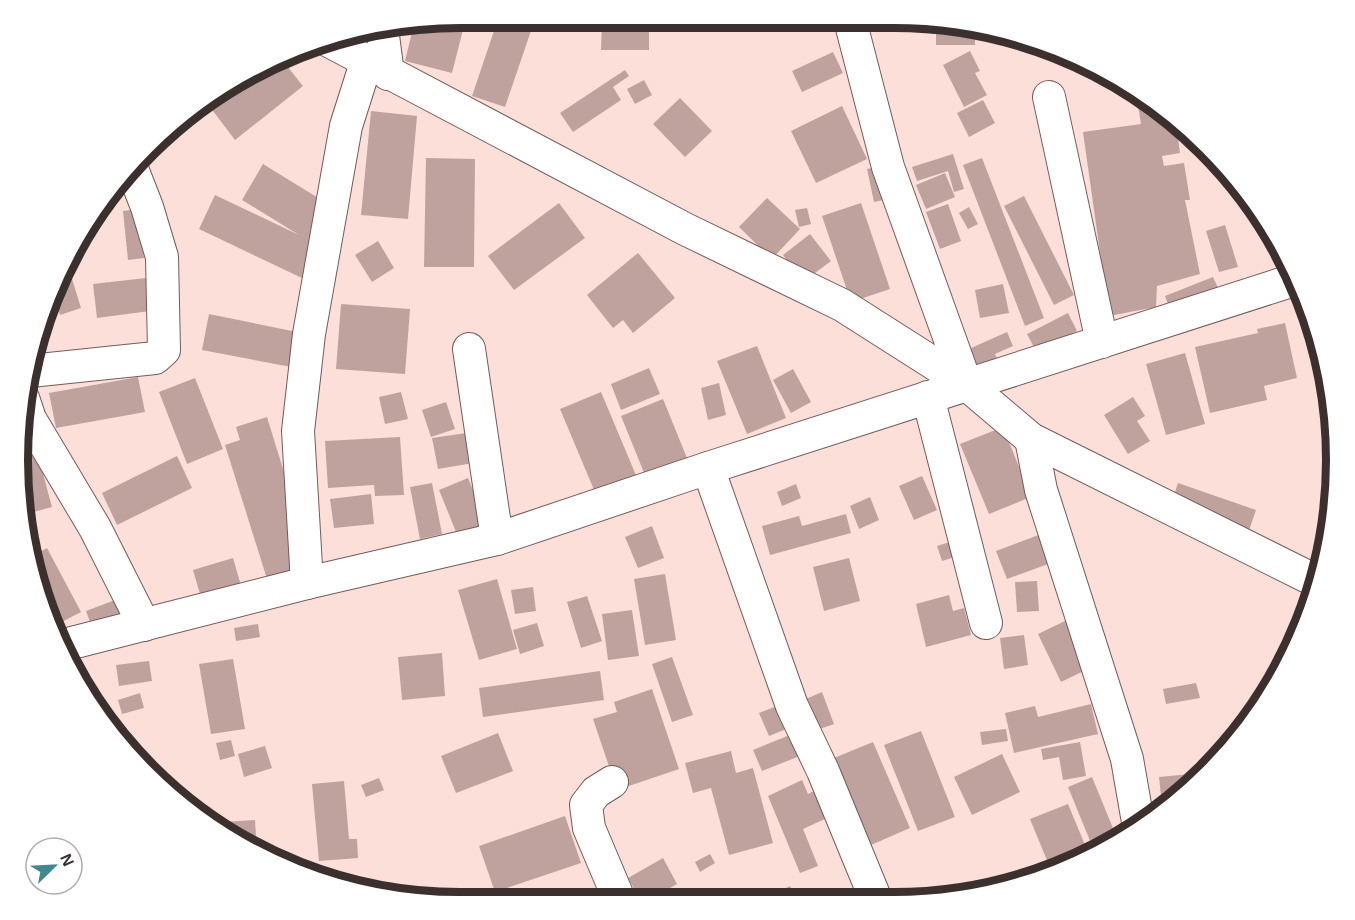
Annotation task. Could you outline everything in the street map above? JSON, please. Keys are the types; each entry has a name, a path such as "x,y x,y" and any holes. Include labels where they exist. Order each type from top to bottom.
{"street":[{"path":"852,28 888,167 966,384"},
{"path":"307,583 298,431 309,334 346,126 377,69 381,36"},
{"path":"337,46 685,229 842,305 966,384 1032,439 1310,578"},
{"path":"1049,97 1102,342"},
{"path":"38,369 156,358 164,350 162,257 147,207 134,177"},
{"path":"70,644 307,583 497,539 966,384 1288,282"},
{"path":"469,349 497,539"},
{"path":"928,397 986,623"},
{"path":"30,420 95,528 144,625"},
{"path":"1032,439 1041,490 1127,759 1137,817"},
{"path":"708,468 792,706 823,771 873,892"},
{"path":"612,782 596,792 586,805 589,828 616,892"}],"building":[{"path":"463,28 452,73 405,61 412,31"},
{"path":"495,28 532,28 505,107 472,96"},
{"path":"602,28 649,28 649,50 601,50"},
{"path":"936,30 975,36 975,45 936,45"},
{"path":"970,51 980,71 975,73 987,95 964,107 943,65"},
{"path":"833,52 843,73 802,92 792,71"},
{"path":"286,65 303,86 235,140 211,108 244,86"},
{"path":"625,70 629,76 613,87 621,100 573,132 560,113"},
{"path":"644,80 652,95 635,104 627,89"},
{"path":"680,98 712,131 685,157 653,124"},
{"path":"983,100 995,123 969,137 957,113"},
{"path":"1138,103 1177,134 1180,153 1162,156 1164,166 1184,163 1190,200 1185,200 1200,274 1157,286 1156,307 1109,316 1083,132 1141,124"},
{"path":"842,106 867,159 816,183 791,131"},
{"path":"371,111 417,116 408,219 361,215"},
{"path":"953,154 964,189 954,192 948,171 917,181 912,167"},
{"path":"426,158 475,159 474,267 424,267"},
{"path":"982,158 1044,318 1025,326 963,165"},
{"path":"263,164 333,207 304,279 199,229 215,195 299,235 242,200"},
{"path":"882,166 888,199 874,202 867,169"},
{"path":"945,173 955,197 926,209 916,185"},
{"path":"1024,196 1074,295 1054,305 1004,206"},
{"path":"767,198 800,229 772,259 739,227"},
{"path":"559,203 585,238 514,290 488,256"},
{"path":"861,203 890,289 851,302 822,216"},
{"path":"948,204 961,241 940,249 926,212"},
{"path":"969,207 978,224 968,229 959,213"},
{"path":"807,208 811,224 799,227 795,210"},
{"path":"139,209 144,258 128,260 123,211"},
{"path":"1225,225 1238,267 1219,272 1206,231"},
{"path":"810,234 831,261 803,282 783,255"},
{"path":"378,241 394,268 372,282 355,255"},
{"path":"638,253 675,298 633,333 623,320 613,328 587,295"},
{"path":"71,274 81,308 60,315 57,305"},
{"path":"1213,277 1219,290 1170,310 1165,296"},
{"path":"146,278 150,311 97,318 93,284"},
{"path":"1003,284 1009,313 980,318 975,290"},
{"path":"341,304 410,309 405,374 336,369"},
{"path":"1068,313 1077,331 1036,351 1027,334"},
{"path":"209,314 297,332 291,367 202,350"},
{"path":"1285,323 1297,378 1264,386 1267,400 1210,413 1195,347 1258,333 1257,329"},
{"path":"1007,332 1013,346 995,354 1000,365 981,374 969,349"},
{"path":"757,346 786,418 747,434 717,361"},
{"path":"1185,353 1205,424 1166,435 1146,364"},
{"path":"649,368 660,394 621,410 611,384"},
{"path":"793,369 811,402 791,413 773,380"},
{"path":"138,377 145,412 56,428 49,393"},
{"path":"195,378 223,449 187,464 159,392"},
{"path":"719,383 726,415 708,420 701,388"},
{"path":"401,392 408,419 385,424 379,397"},
{"path":"601,392 638,480 597,497 560,409"},
{"path":"1133,397 1145,416 1137,421 1150,441 1128,454 1104,415"},
{"path":"663,399 687,458 645,475 621,416"},
{"path":"446,402 455,429 431,437 422,410"},
{"path":"267,417 318,582 272,595 225,445 240,440 236,427"},
{"path":"1003,427 1031,497 989,514 960,444"},
{"path":"480,431 485,461 438,469 432,438"},
{"path":"400,437 404,495 375,496 374,485 328,488 325,441"},
{"path":"35,444 52,507 32,513 29,488 28,446"},
{"path":"177,456 192,488 117,525 102,493"},
{"path":"922,476 937,510 914,520 899,486"},
{"path":"468,478 490,532 461,544 439,490"},
{"path":"432,483 442,534 420,539 410,487"},
{"path":"1178,483 1256,510 1243,548 1165,522"},
{"path":"796,484 801,498 782,506 777,492"},
{"path":"371,494 374,524 334,528 330,499"},
{"path":"870,497 879,520 859,529 850,506"},
{"path":"846,514 851,533 770,555 762,526 799,516 802,526"},
{"path":"652,526 664,558 638,568 625,537"},
{"path":"1041,534 1051,563 1007,579 996,551"},
{"path":"959,539 964,554 942,561 937,546"},
{"path":"47,548 81,612 60,623 51,599 39,552"},
{"path":"233,558 242,589 202,601 193,570"},
{"path":"849,558 860,601 824,611 813,567"},
{"path":"665,574 676,640 645,645 634,579"},
{"path":"497,579 517,649 479,660 458,590"},
{"path":"1037,581 1039,611 1017,612 1015,582"},
{"path":"533,587 536,611 515,614 511,590"},
{"path":"949,595 953,611 964,608 971,635 926,647 916,604"},
{"path":"587,596 602,641 581,648 567,602"},
{"path":"115,600 128,633 98,644 86,611"},
{"path":"632,610 639,656 608,660 602,614"},
{"path":"1067,620 1090,668 1061,682 1038,634"},
{"path":"537,623 544,646 520,654 513,630"},
{"path":"258,624 260,637 236,641 234,628"},
{"path":"1024,635 1028,665 1004,669 1000,638"},
{"path":"442,653 445,696 402,700 398,657"},
{"path":"672,657 693,715 672,722 652,664"},
{"path":"233,659 245,729 211,734 199,664"},
{"path":"149,661 152,681 119,686 116,665"},
{"path":"600,671 604,700 483,717 479,688"},
{"path":"1196,683 1200,698 1166,704 1163,689"},
{"path":"652,689 679,769 617,790 593,719 617,712 614,702"},
{"path":"822,692 834,724 817,730 806,699"},
{"path":"140,693 144,708 122,714 118,700"},
{"path":"785,703 794,726 769,736 759,713"},
{"path":"1091,704 1098,734 1014,753 1005,713 1035,706 1038,717"},
{"path":"1006,729 1008,741 982,745 980,732"},
{"path":"802,730 810,752 762,771 753,750"},
{"path":"921,731 955,817 918,831 884,745"},
{"path":"498,733 513,771 456,793 441,756"},
{"path":"231,740 235,756 220,760 216,743"},
{"path":"873,742 910,828 871,845 834,758"},
{"path":"1080,742 1086,776 1063,780 1059,757 1043,760 1041,749"},
{"path":"265,746 272,768 244,777 238,754"},
{"path":"731,751 736,773 753,768 773,843 729,855 711,788 693,793 685,763"},
{"path":"1002,754 1020,792 972,815 954,777"},
{"path":"1191,774 1161,799 1159,777"},
{"path":"1092,777 1114,832 1091,844 1068,787"},
{"path":"379,778 384,790 366,797 361,785"},
{"path":"802,780 808,794 814,791 827,818 803,829 818,866 800,873 768,796"},
{"path":"344,781 349,839 357,839 358,858 319,861 312,784"},
{"path":"1068,804 1086,847 1048,863 1030,819"},
{"path":"565,816 581,863 495,892 479,846"},
{"path":"255,820 256,840 244,834 225,822"},
{"path":"710,854 715,863 700,872 695,862"},
{"path":"663,858 677,884 663,892 636,892 628,878"},
{"path":"790,886 793,892 780,892"}]}
